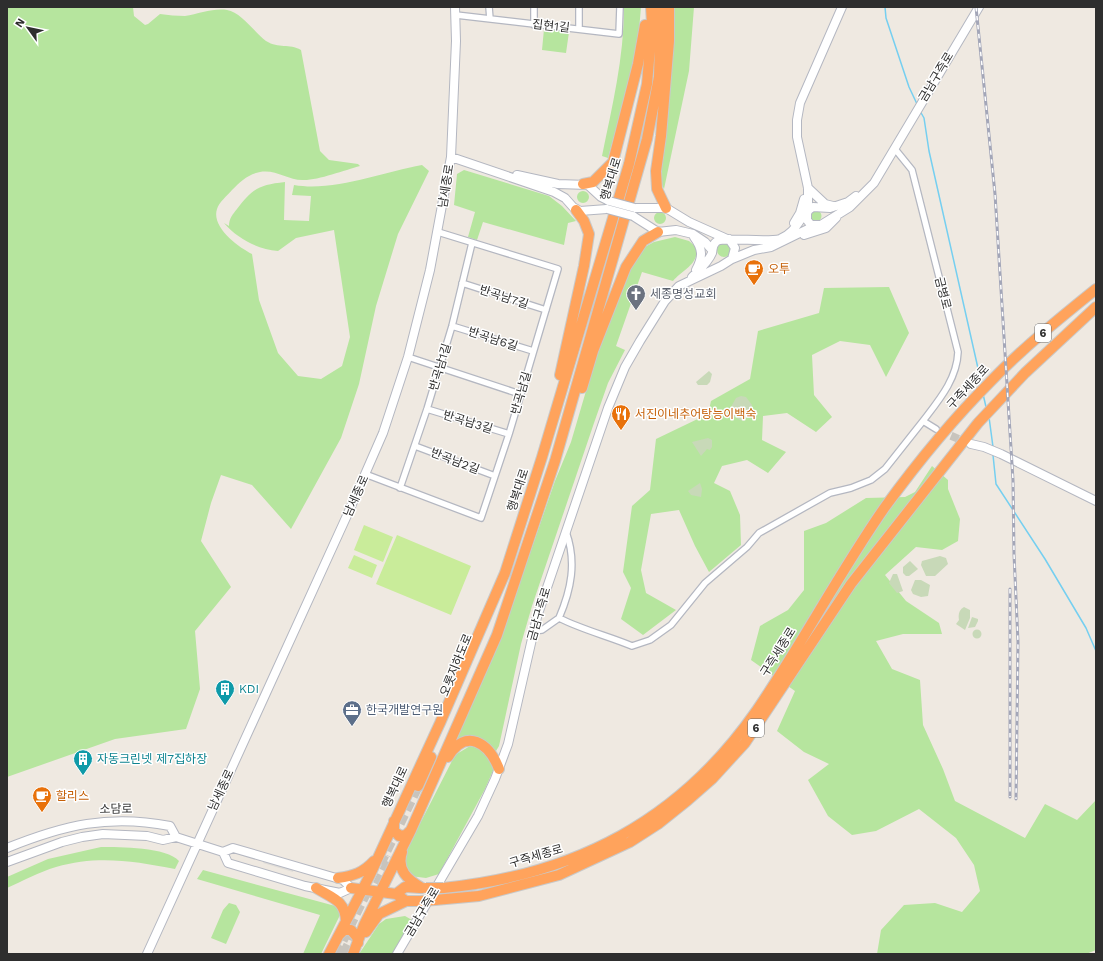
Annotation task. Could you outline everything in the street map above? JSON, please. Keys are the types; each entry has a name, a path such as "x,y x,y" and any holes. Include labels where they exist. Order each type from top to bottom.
{"highway":[{"path":"581,184 593,182 613,162 638,64 644,35 646,7"},
{"name":"행복대로","path":"329,954 378,857 440,723 505,573 542,457 636,135 647,84 652,24 651,7"},
{"name":"행복대로","path":"353,954 364,926 411,830 497,635 512,585 555,461 647,139 659,77 661,7"},
{"path":"667,209 657,189 656,171 661,136 669,41 669,7"},
{"path":"542,457 551,410 584,266 589,234 584,221 573,206"},
{"path":"555,461 569,430 593,351 626,267 643,241 662,231"},
{"name":"구즉세종로","path":"396,894 405,887 443,888 479,884 558,864 597,849 628,833 684,792 724,752 756,711 884,510 909,475 971,402 992,380 1041,335 1096,289"},
{"name":"구즉세종로","path":"380,892 396,894 406,901 479,896 559,875 630,842 658,824 688,800 712,779 745,744 851,584 978,423 1026,373 1096,307"},
{"name":"오롯지하도로","path":"505,573 477,649 421,788 512,585"},
{"path":"433,781 452,749 466,742 478,742 486,746 494,756 499,769"},
{"path":"394,821 394,830 399,836 406,835 411,830"},
{"path":"411,830 401,857 401,867 405,877 424,888"},
{"path":"338,878 354,876 367,869 378,857"},
{"path":"316,888 340,902 345,910 346,921"},
{"name":"소담로","path":"351,888 380,892"},
{"path":"358,943 379,914 406,901"},
{"path":"337,936 344,930 351,930 357,937 358,943"}],"street":[{"path":"489,7 490,19"},
{"path":"534,7 534,25"},
{"path":"578,7 579,29"},
{"name":"집현1길","path":"456,11 490,19 619,34 620,7"},
{"path":"808,188 826,216 824,222 814,226 809,223 807,212 808,188 797,138 797,120 800,103 842,7"},
{"name":"금남구즉로","path":"824,222 839,215 850,207 874,183 979,7"},
{"name":"남세종로","path":"147,954 383,433 408,357 422,309 438,232 450,157 455,87 456,11"},
{"name":"금남구즉로","path":"821,207 836,206 848,202 856,196 873,178 895,149"},
{"name":"금병로","path":"559,618 581,628 632,646 650,640 671,625 705,583 747,547 759,533 830,493 851,488 871,480 885,469 923,421 953,378 958,363 958,352 912,170 895,149"},
{"path":"450,157 507,174 519,180 554,192 573,206 585,211 608,205 634,212 662,231 676,230 690,233 706,242 717,260 730,260 734,256 736,248 728,239 708,229"},
{"path":"507,174 521,175 558,184 581,184 592,187 608,205"},
{"path":"573,206 570,194 575,186 581,184"},
{"path":"808,188 825,204 836,206"},
{"path":"771,244 797,219 808,188"},
{"path":"807,212 813,207 821,207"},
{"path":"662,231 673,222 667,209"},
{"path":"634,212 667,209 688,222 752,241"},
{"name":"금남구즉로","path":"690,279 705,264 718,240 728,239 771,244 791,232 807,212"},
{"path":"771,244 820,232 839,215"},
{"name":"금남구즉로","path":"397,954 478,816 499,769 508,744 533,631 606,414 625,367 665,301 679,286 690,279 730,260 814,226"},
{"name":"반곡남길","path":"365,474 481,518 509,434 558,269 438,232"},
{"path":"690,233 700,245 702,253 701,262 690,279"},
{"name":"반곡남1길","path":"400,488 440,368 452,326 472,243"},
{"name":"반곡남7길","path":"462,284 546,310"},
{"name":"반곡남6길","path":"452,326 533,351"},
{"path":"408,357 520,394"},
{"name":"반곡남3길","path":"427,409 509,434"},
{"path":"923,421 936,429"},
{"path":"971,444 984,447 1001,454 1096,501"},
{"name":"반곡남2길","path":"415,446 495,476"},
{"path":"533,631 542,630 559,618 567,598 572,569 570,543 566,532"},
{"name":"소담로","path":"7,848 63,827 106,822 151,822 170,826 176,837"},
{"name":"소담로","path":"7,862 39,849 82,836 126,834 163,840 176,837 223,852 233,848 338,878 343,880 351,888 340,893 316,888 228,863 223,852"}],"green space":[{"path":"7,7 133,7 134,16 145,25 160,14 185,16 211,10 227,10 243,19 266,41 275,45 292,47 301,50 320,151 329,160 358,164 360,166 310,180 293,179 272,172 256,173 241,181 223,199 218,206 216,216 218,223 227,236 240,247 252,254 259,300 278,353 298,376 321,379 342,366 350,337 334,230 296,238 278,251 263,248 248,242 235,234 224,223 229,226 232,216 248,196 263,186 285,182 284,220 309,221 311,196 292,195 294,185 325,186 342,184 422,165 429,171 398,234 376,306 359,384 341,438 291,529 252,485 221,475 211,503 201,541 231,587 195,631 200,689 186,729 115,739 7,777"},
{"path":"624,7 641,7 637,54 608,158 602,156 620,64"},
{"path":"670,7 694,7 689,71 664,189 662,185 660,167"},
{"path":"544,29 569,32 566,53 542,50"},
{"path":"464,170 549,196 562,206 576,221 568,223 564,245 483,222 477,240 468,237 475,212 454,205 457,174"},
{"path":"583,191 587,193 589,197 587,201 583,203 579,201 577,197 579,193"},
{"path":"814,211 818,211 820,212 820,220 814,221 811,218 811,214"},
{"path":"660,212 664,214 666,218 664,222 660,224 656,222 654,218 656,214"},
{"path":"675,237 689,241 696,247 697,253 693,262 673,281 642,272 616,346 625,350 608,383 532,606 521,644 499,746 496,751 492,751 460,741 457,737 504,628 555,481 571,442 596,357 632,261 643,248 654,242"},
{"path":"724,243 729,245 731,250 729,255 724,257 719,255 717,250 719,245"},
{"path":"889,287 909,333 886,377 870,345 840,341 812,355 814,395 832,417 816,432 787,413 763,416 762,440 786,452 768,473 747,460 722,466 714,483 730,491 740,515 741,545 709,572 695,546 679,510 651,514 641,570 646,593 676,610 643,635 621,619 631,588 623,572 632,506 650,490 656,439 708,414 711,401 750,379 758,331 819,313 824,288"},
{"path":"709,371 712,374 710,382 707,385 698,385 696,382"},
{"path":"741,396 746,397 752,405 751,411 744,421 730,414 732,405 736,398"},
{"path":"708,438 712,440 712,447 710,450 707,449 701,456 692,442"},
{"path":"932,466 948,480 948,489 960,519 958,541 942,550 916,547 885,575 906,601 939,623 942,634 903,634 876,641 892,669 920,680 923,725 943,769 955,801 1025,838 1045,804 1077,820 1096,800 1096,950 1086,954 877,954 881,930 904,905 935,903 962,912 980,891 974,865 956,838 919,809 876,831 852,835 828,816 808,780 829,764 804,752 777,731 795,691 751,660 760,626 788,610 804,590 804,531 826,523 866,498 905,497 915,492"},
{"path":"700,483 702,489 701,497 691,495 688,491"},
{"path":"364,525 393,537 383,562 354,550"},
{"path":"397,535 471,566 451,615 376,584"},
{"path":"354,555 377,565 372,578 348,568"},
{"path":"940,556 946,558 948,564 935,576 926,576 921,565 922,561"},
{"path":"910,561 918,569 909,576 906,576 903,573 903,567"},
{"path":"893,574 897,574 903,591 897,593 889,583"},
{"path":"915,580 921,580 930,585 928,596 921,597 913,594 911,590"},
{"path":"964,607 970,610 970,618 965,630 956,624 959,620 960,611"},
{"path":"972,617 978,619 978,621 975,627 968,628"},
{"path":"977,629 982,634 977,639 972,634"},
{"path":"470,746 486,750 495,766 485,789 439,874 426,878 410,876 403,860 404,855 455,755"},
{"path":"101,847 154,850 173,856 179,861 175,869 116,860 71,863 43,871 7,888 7,877 48,859"},
{"path":"203,870 339,907 340,915 321,954 303,954 320,915 197,879"},
{"path":"229,903 236,905 240,912 226,944 211,938 223,910"},
{"path":"405,916 412,920 392,954 359,954 379,924 386,919"}],"shaded area":[{"path":"265,859 294,868 293,872 263,863"}],"waterway":[{"path":"885,7 886,18 909,87 917,104"},
{"path":"920,111 924,118 929,151 982,386"},
{"path":"983,394 986,407"},
{"path":"989,417 993,447"},
{"path":"993,455 996,484 1045,559 1086,628 1096,651"}],"tunnel":[{"path":"940,431 968,443"},
{"path":"380,864 418,786"},
{"path":"371,898 391,857"},
{"path":"336,954 368,889"},
{"path":"344,954 357,927"}],"railway":[{"path":"976,7 995,194 1013,480 1014,554 1018,642 1016,799"},
{"path":"1010,589 1010,797"}],"place":[{"name":"오투","path":"754,286"},
{"name":"세종명성교회","path":"636,311"},
{"name":"서진이네추어탕능이백숙","path":"621,431"},
{"name":"KDI","path":"225,706"},
{"name":"한국개발연구원","path":"352,727"},
{"name":"자동크린넷 제7집하장","path":"83,776"},
{"name":"할리스","path":"42,813"}]}
